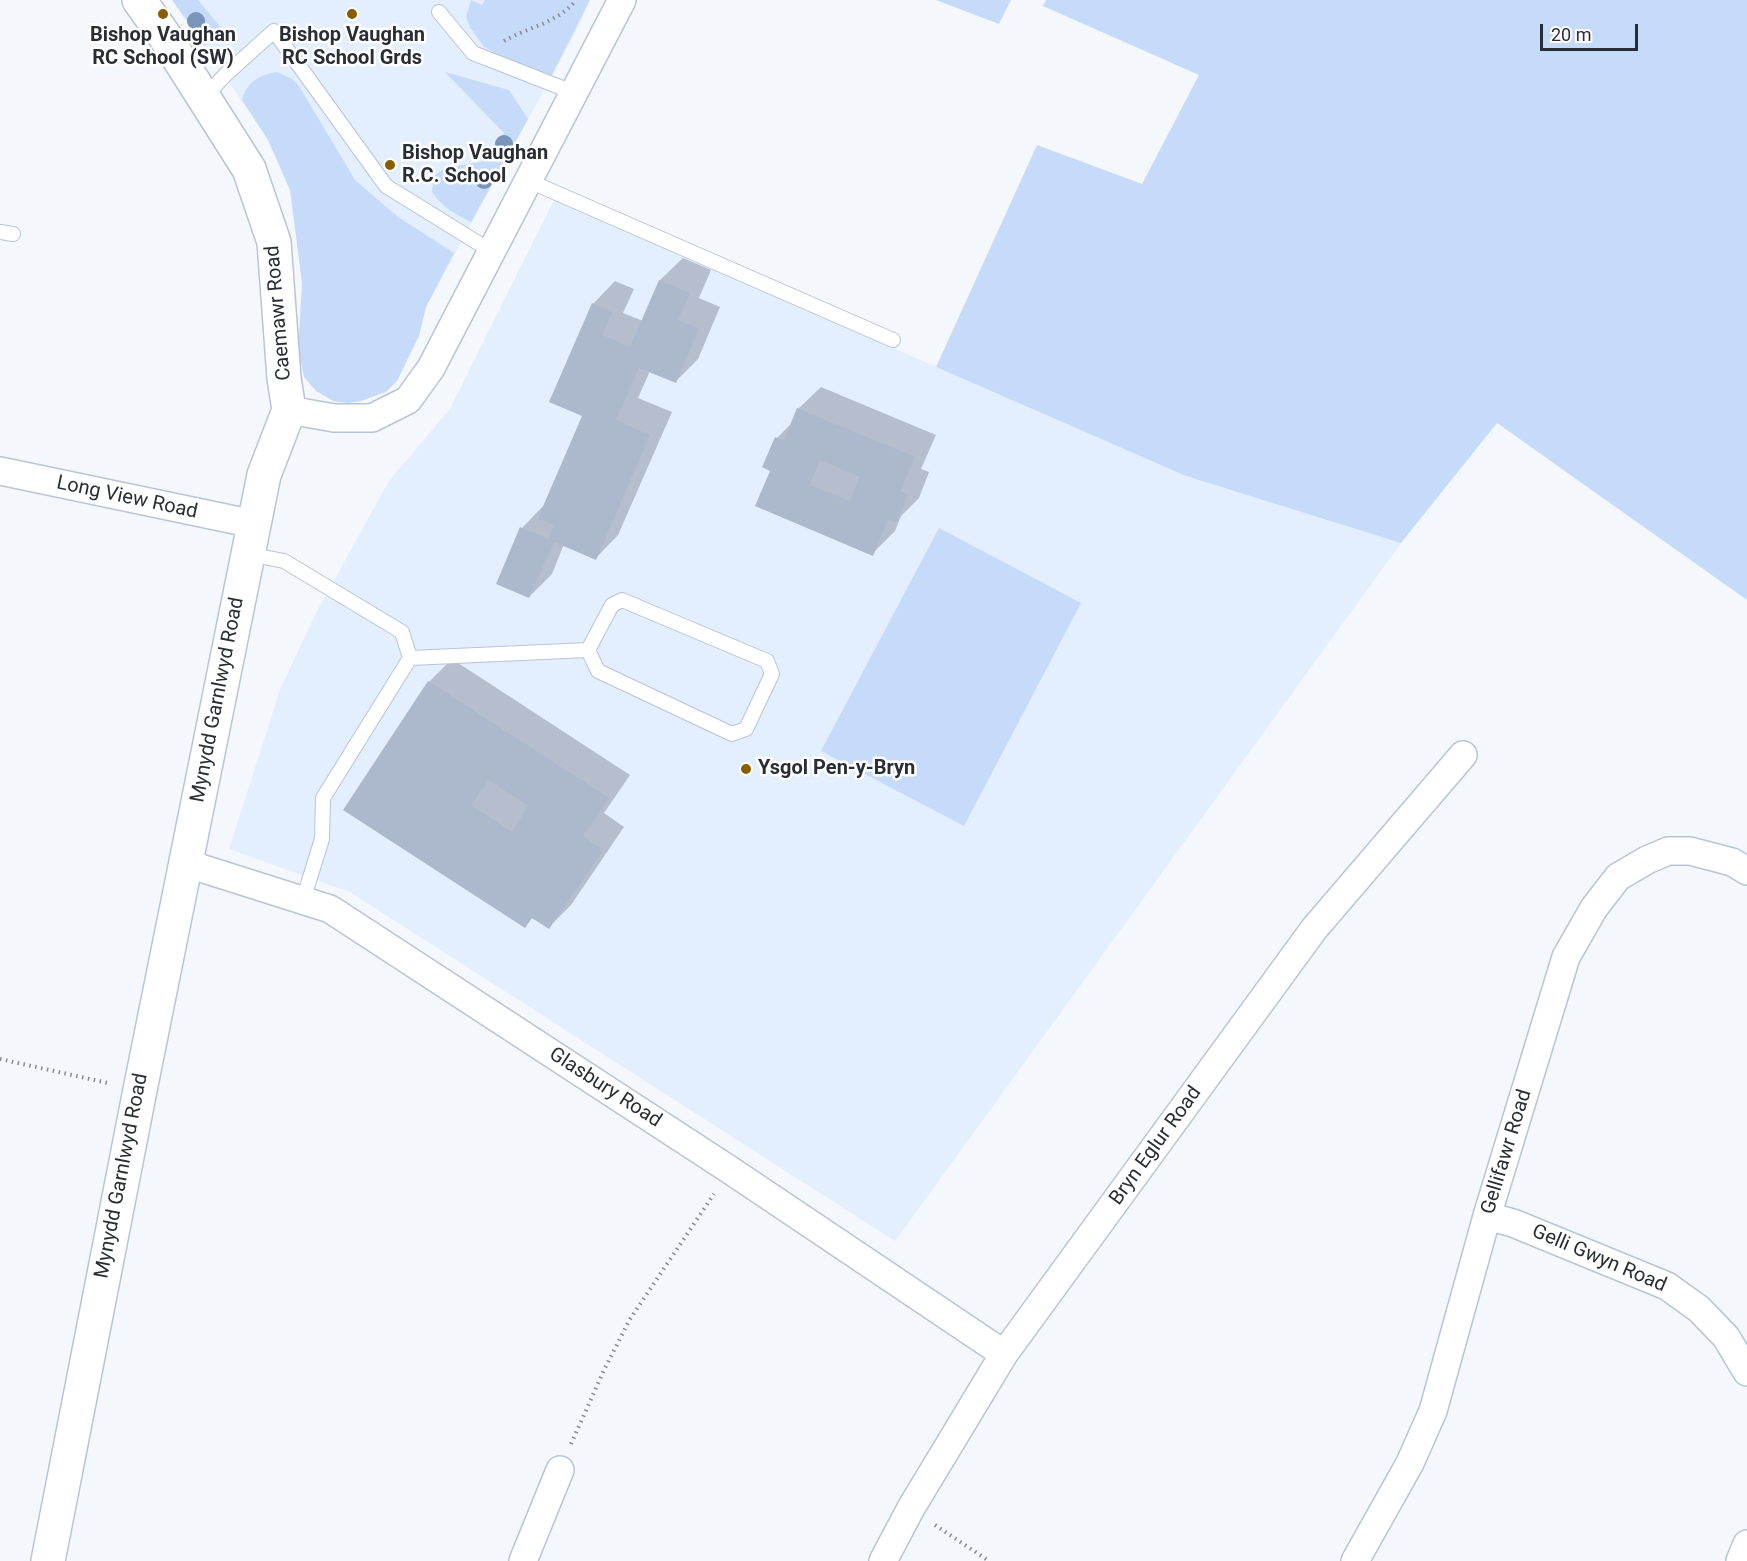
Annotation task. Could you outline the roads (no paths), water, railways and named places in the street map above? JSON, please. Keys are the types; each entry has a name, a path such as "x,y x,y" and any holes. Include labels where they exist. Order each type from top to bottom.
{"street":[{"name":"Caemawr Road","path":"139,0 164,35 249,169 274,242 284,378 289,410"},
{"path":"289,410 334,418 372,418 408,400 431,368 622,0"},
{"name":"Mynydd Garnlwyd Road","path":"48,1561 264,475 289,410"},
{"name":"Long View Road","path":"0,471 251,539"},
{"name":"Bryn Eglur Road","path":"883,1561 911,1508 1004,1354 1314,929 1463,754"},
{"name":"Gellifawr Road","path":"1355,1561 1410,1463 1433,1411 1487,1216 1566,957 1594,908 1618,877 1647,860 1668,851 1690,851 1732,862 1747,872"},
{"name":"Glasbury Road","path":"185,863 330,909 730,1170 1004,1354"},
{"name":"Gelli Gwyn Road","path":"1487,1216 1513,1223 1667,1286 1699,1309 1726,1338 1747,1372"},
{"path":"523,1561 560,1470"},
{"path":"1740,1561 1747,1544"}],"lane":[{"path":"439,12 473,53 575,93"},
{"path":"204,98 225,75 274,31 386,186 491,251"},
{"path":"529,181 892,340"},
{"path":"251,539 402,632 410,658 323,798 322,838 303,900"},
{"path":"622,600 767,661 772,674 746,729 732,734 598,671 588,650 612,605 622,600"},
{"path":"410,658 588,650"}],"place":[{"name":"Bishop Vaughan RC School (SW)","path":"163,14"},
{"name":"Bishop Vaughan RC School Grds","path":"352,14"},
{"name":"Bishop Vaughan R.C. School","path":"390,165"},
{"name":"Ysgol Pen-y-Bryn","path":"746,769"}]}
